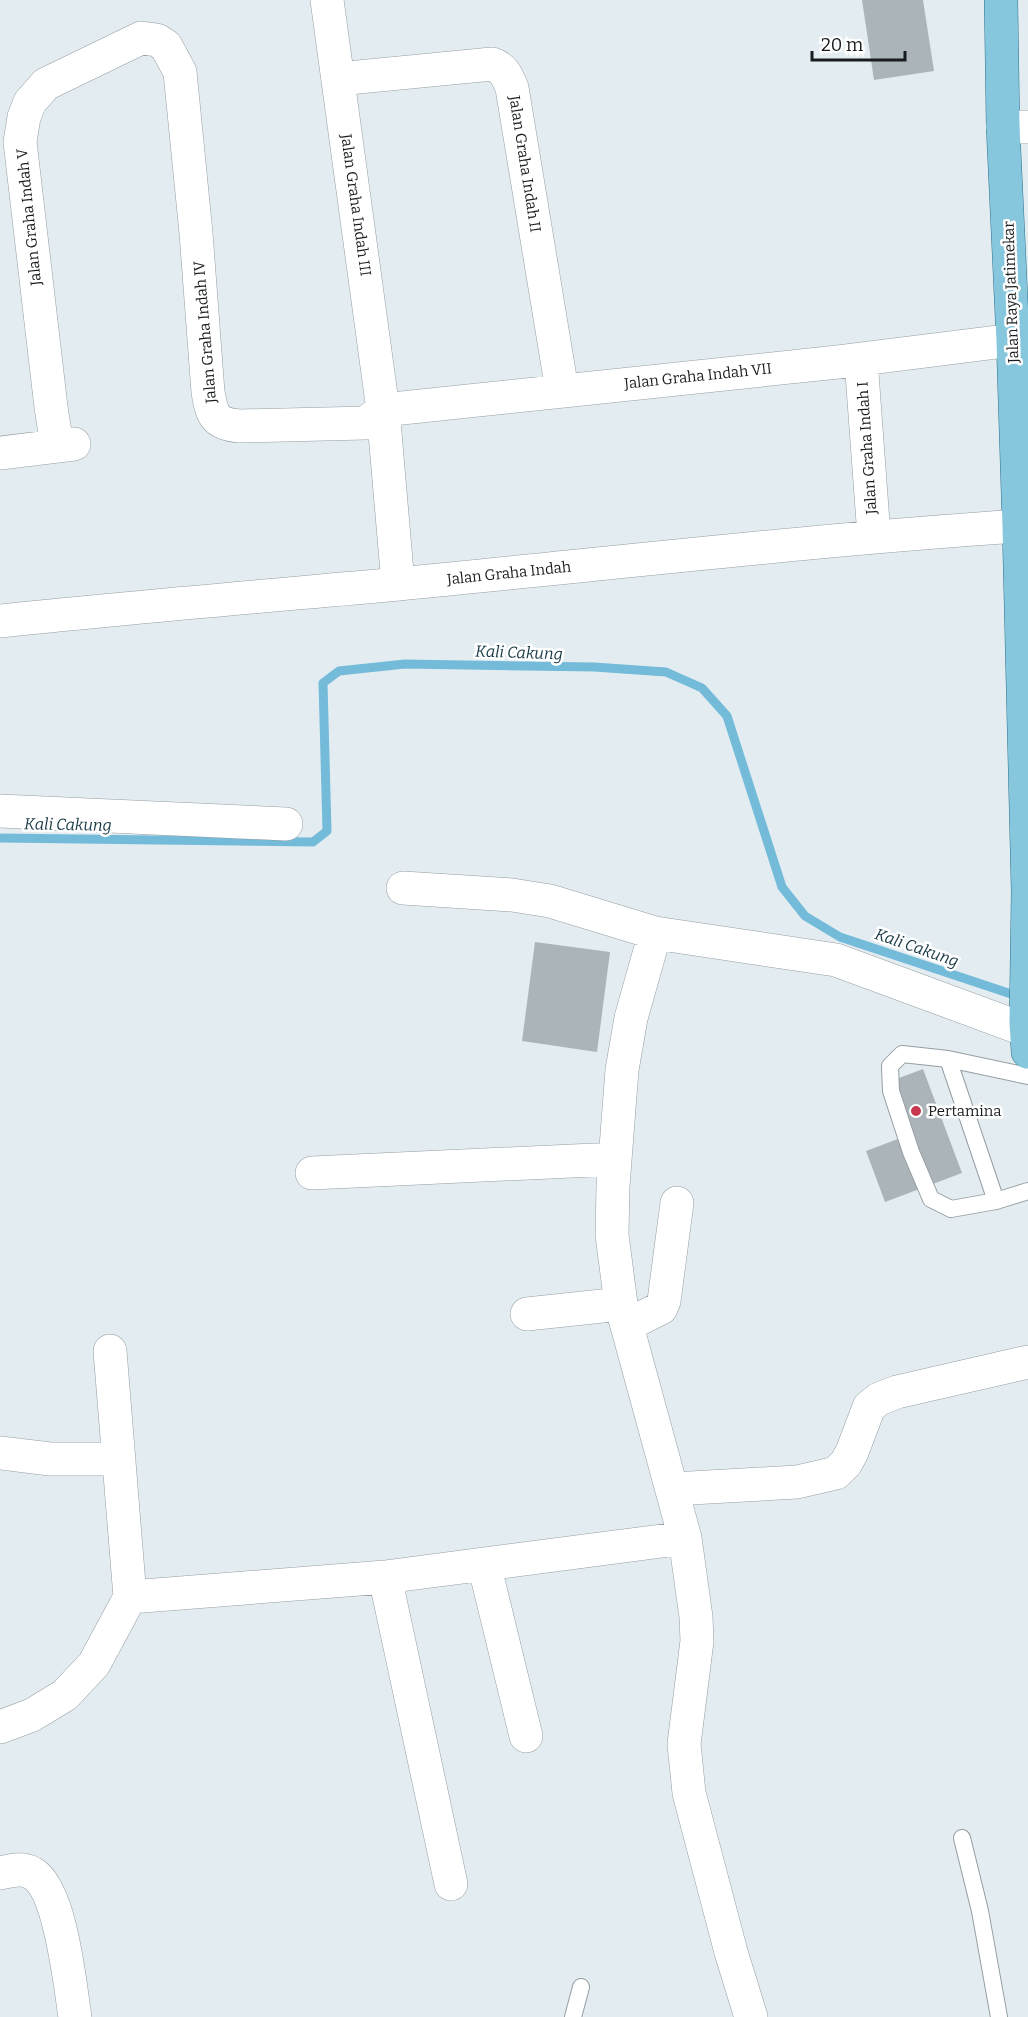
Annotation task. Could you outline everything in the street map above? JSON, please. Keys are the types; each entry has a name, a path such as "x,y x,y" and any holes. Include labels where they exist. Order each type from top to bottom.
{"main road":[{"name":"Jalan Raya Jatimekar","path":"1001,0 1016,127 1013,340 1028,892 1026,1035"}],"street":[{"name":"Jalan Graha Indah III","path":"327,0 383,410"},
{"name":"Jalan Graha Indah V","path":"0,453 65,445 51,407 20,142 24,117 30,102 46,84 141,38 157,40 166,46 180,72"},
{"name":"Jalan Graha Indah II","path":"339,79 492,64 500,67 507,75 512,88 562,390"},
{"name":"Jalan Graha Indah IV","path":"180,72 196,233 207,392 214,416 225,425 240,426 365,423 383,410"},
{"name":"Jalan Graha Indah VII","path":"383,410 861,360 1013,340"},
{"name":"Jalan Graha Indah I","path":"861,360 874,536"},
{"path":"383,410 398,584"},
{"name":"Jalan Graha Indah","path":"0,621 874,536 1019,526"},
{"path":"0,811 286,824"},
{"path":"403,888 512,895 550,901 655,933 836,960 1026,1035"},
{"path":"655,933 631,1018 622,1070 612,1235 624,1315 685,1538 696,1617 697,1641 684,1744 689,1793 751,2017"},
{"path":"312,1173 615,1159"},
{"path":"527,1314 624,1315 661,1308 664,1301 677,1203"},
{"path":"0,1726 32,1715 64,1695 94,1664 130,1597 110,1351"},
{"path":"673,1489 797,1482 836,1473 846,1463 852,1452 869,1407 879,1399 897,1392 1028,1362"},
{"path":"0,1453 50,1459 119,1459"},
{"path":"130,1597 385,1577 685,1538"},
{"path":"484,1564 526,1736"},
{"path":"385,1577 451,1884"},
{"path":"0,1873 18,1870 31,1872 42,1881 49,1893 66,1952 75,2017"}],"lane":[{"path":"1028,1076 948,1059 902,1054 890,1066 891,1091 911,1152 931,1199 951,1209 996,1201 1028,1191"},
{"path":"948,1059 996,1201"},
{"path":"962,1838 980,1911 999,2017"},
{"path":"573,2017 581,1987"}],"building":[{"path":"862,0 923,0 934,71 874,80"},
{"path":"535,942 610,952 597,1052 522,1041"},
{"name":"Pertamina","path":"923,1069 962,1173 885,1202 866,1151 903,1137 883,1084"}],"waterway":[{"name":"Kali Cakung","path":"0,838 313,842 327,831 323,683 339,671 405,664 594,667 666,672 702,688 727,716 782,887 805,916 840,937 1020,997"}],"place":[{"name":"Pertamina","path":"916,1111"}]}
